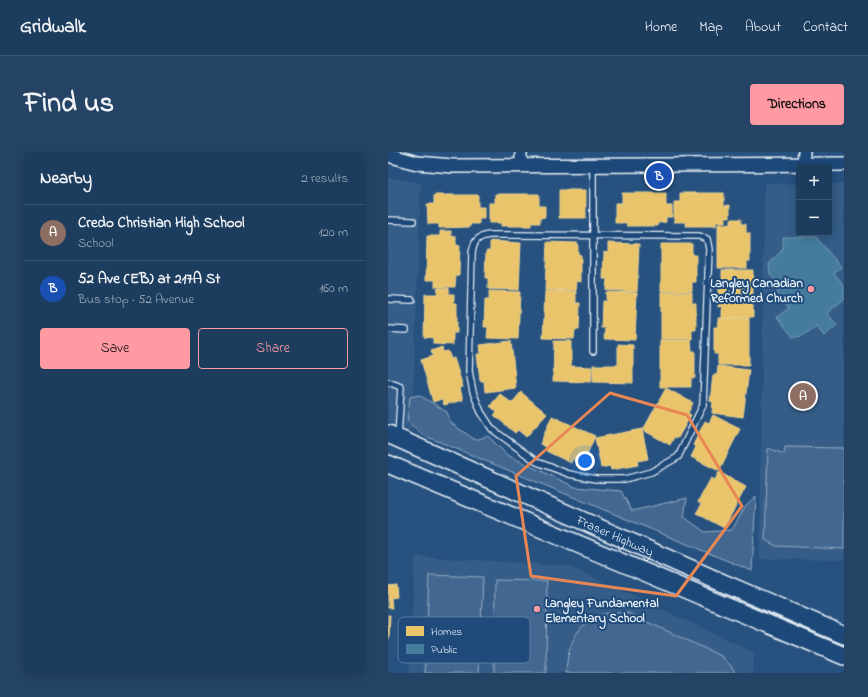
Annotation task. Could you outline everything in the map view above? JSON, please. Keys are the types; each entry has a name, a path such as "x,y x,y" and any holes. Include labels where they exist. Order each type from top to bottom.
{"main road":[{"name":"Fraser Highway","path":"393,437 844,635"},
{"name":"Fraser Highway","path":"388,464 844,656"}],"street":[{"path":"521,152 521,166"},
{"path":"388,156 417,163 452,166 593,165 804,158 844,164"}],"lane":[{"path":"593,165 593,350"},
{"path":"388,220 413,221"},
{"path":"489,235 594,235 699,236 707,239 709,249 703,405 678,457 651,472 625,479 596,479 569,474 537,462 492,429 481,412 473,392 469,371 474,243 479,237 489,235"},
{"path":"388,299 412,300"},
{"path":"388,329 406,330"},
{"path":"388,382 402,387 393,437"}],"highlighted area":[{"path":"610,393 687,415 742,506 676,596 531,576 516,476"}],"shaded area":[{"path":"388,177 421,183 412,431 388,421"},
{"path":"764,183 796,184 796,236 832,236 832,184 844,184 844,560 760,559"},
{"path":"419,395 447,412 451,423 475,440 488,436 507,455 575,487 621,491 632,511 687,498 684,517 705,532 732,530 746,505 756,496 752,571 423,435 407,421 410,397"},
{"path":"785,447 844,448 844,549 776,546 765,540 768,448 784,454"},
{"name":"Langley Fundamental Elementary School","path":"415,556 569,566 754,652 753,673 409,673 410,663 530,663 530,617 412,617"},
{"path":"429,575 483,577 481,617 427,617"},
{"path":"495,580 547,581 546,673 494,673 494,663 530,663 530,617 495,617"},
{"path":"628,613 721,656 732,667 735,673 566,673 568,655 571,646 574,638 584,624 603,614"},
{"path":"425,663 479,663 479,673 425,673"}],"building: Homes":[{"path":"559,190 586,190 586,218 559,218"},
{"path":"622,193 666,193 666,206 672,206 672,217 666,217 666,222 658,223 658,226 627,226 627,223 615,223 615,203 622,203"},
{"path":"680,193 724,193 724,206 730,205 730,217 725,217 725,222 716,222 716,226 686,226 686,222 674,222 674,202 680,202"},
{"path":"495,194 539,194 539,206 545,206 545,217 540,218 540,223 531,223 531,226 501,226 501,223 489,223 489,203 495,203"},
{"path":"434,195 478,195 478,207 484,207 484,219 479,219 479,224 470,224 470,227 439,228 439,224 428,224 427,204 434,204"},
{"path":"731,219 741,219 741,224 746,224 746,233 750,233 750,261 747,261 747,268 718,268 718,224 731,224"},
{"path":"440,231 451,231 451,236 456,236 456,245 460,245 459,275 456,275 455,287 435,287 435,280 426,280 427,236 440,236"},
{"path":"490,241 521,243 519,290 488,289 488,278 485,278 486,251 490,251"},
{"path":"547,242 578,243 578,254 581,255 581,282 577,281 576,291 545,290"},
{"path":"608,243 639,244 637,292 606,290 607,279 603,279 604,252 608,253"},
{"path":"661,244 692,244 692,255 696,255 696,282 692,282 692,291 661,291"},
{"path":"722,270 753,270 753,317 722,318 722,306 718,307 718,280 722,279"},
{"path":"438,288 449,288 449,294 454,294 454,303 457,303 457,333 453,333 453,345 433,344 433,338 424,337 425,294 437,294"},
{"path":"489,291 520,292 518,339 487,338 488,327 484,327 485,300 489,300"},
{"path":"545,291 576,292 576,303 580,303 579,330 575,330 574,339 543,338"},
{"path":"606,292 637,293 635,340 604,339 605,328 601,328 602,301 606,301"},
{"path":"661,292 692,292 692,303 696,303 696,330 692,330 692,339 661,339"},
{"path":"718,318 749,318 749,365 718,365 718,354 714,354 714,327 718,327"},
{"path":"660,340 691,340 692,351 695,351 695,378 691,378 691,387 660,387"},
{"path":"511,341 516,388 485,392 484,381 480,381 477,354 481,354 480,345"},
{"path":"554,341 571,341 571,366 592,367 591,382 553,381"},
{"path":"618,344 633,345 633,383 593,382 593,365 618,365"},
{"path":"442,347 443,352 448,351 451,359 454,358 463,387 460,388 463,400 444,405 442,399 433,402 421,360 433,356 431,351"},
{"path":"718,366 749,370 743,417 712,413 713,402 710,401 713,375 717,375"},
{"path":"666,388 693,403 688,413 691,415 678,438 674,437 670,445 643,430"},
{"path":"521,392 547,414 526,437 518,430 515,433 494,415 497,412 490,406 500,394 512,403"},
{"path":"713,415 740,429 719,471 691,457 696,447 693,445 705,421 709,423"},
{"path":"552,416 595,436 583,464 573,459 571,463 546,451 548,448 540,444"},
{"path":"642,429 648,459 637,461 638,465 611,470 610,466 601,468 595,438"},
{"path":"719,472 746,487 724,528 696,513 702,504 698,502 711,478 715,480"},
{"path":"396,585 397,597 391,598 392,608 388,608 388,586"},
{"path":"388,615 390,615 389,639 388,639"}],"building: Public":[{"name":"Langley Canadian Reformed Church","path":"783,237 816,237 841,267 834,273 844,285 844,299 827,313 837,325 824,336 816,326 803,336 793,337 777,317 789,308 777,293 781,285 770,275 769,264 783,249"}],"place":[{"name":"52 Ave (EB) at 217A St","path":"659,176"},
{"name":"Langley Canadian Reformed Church","path":"811,289"},
{"name":"Credo Christian High School","path":"803,396"},
{"name":"Langley Fundamental Elementary School","path":"537,609"}]}
